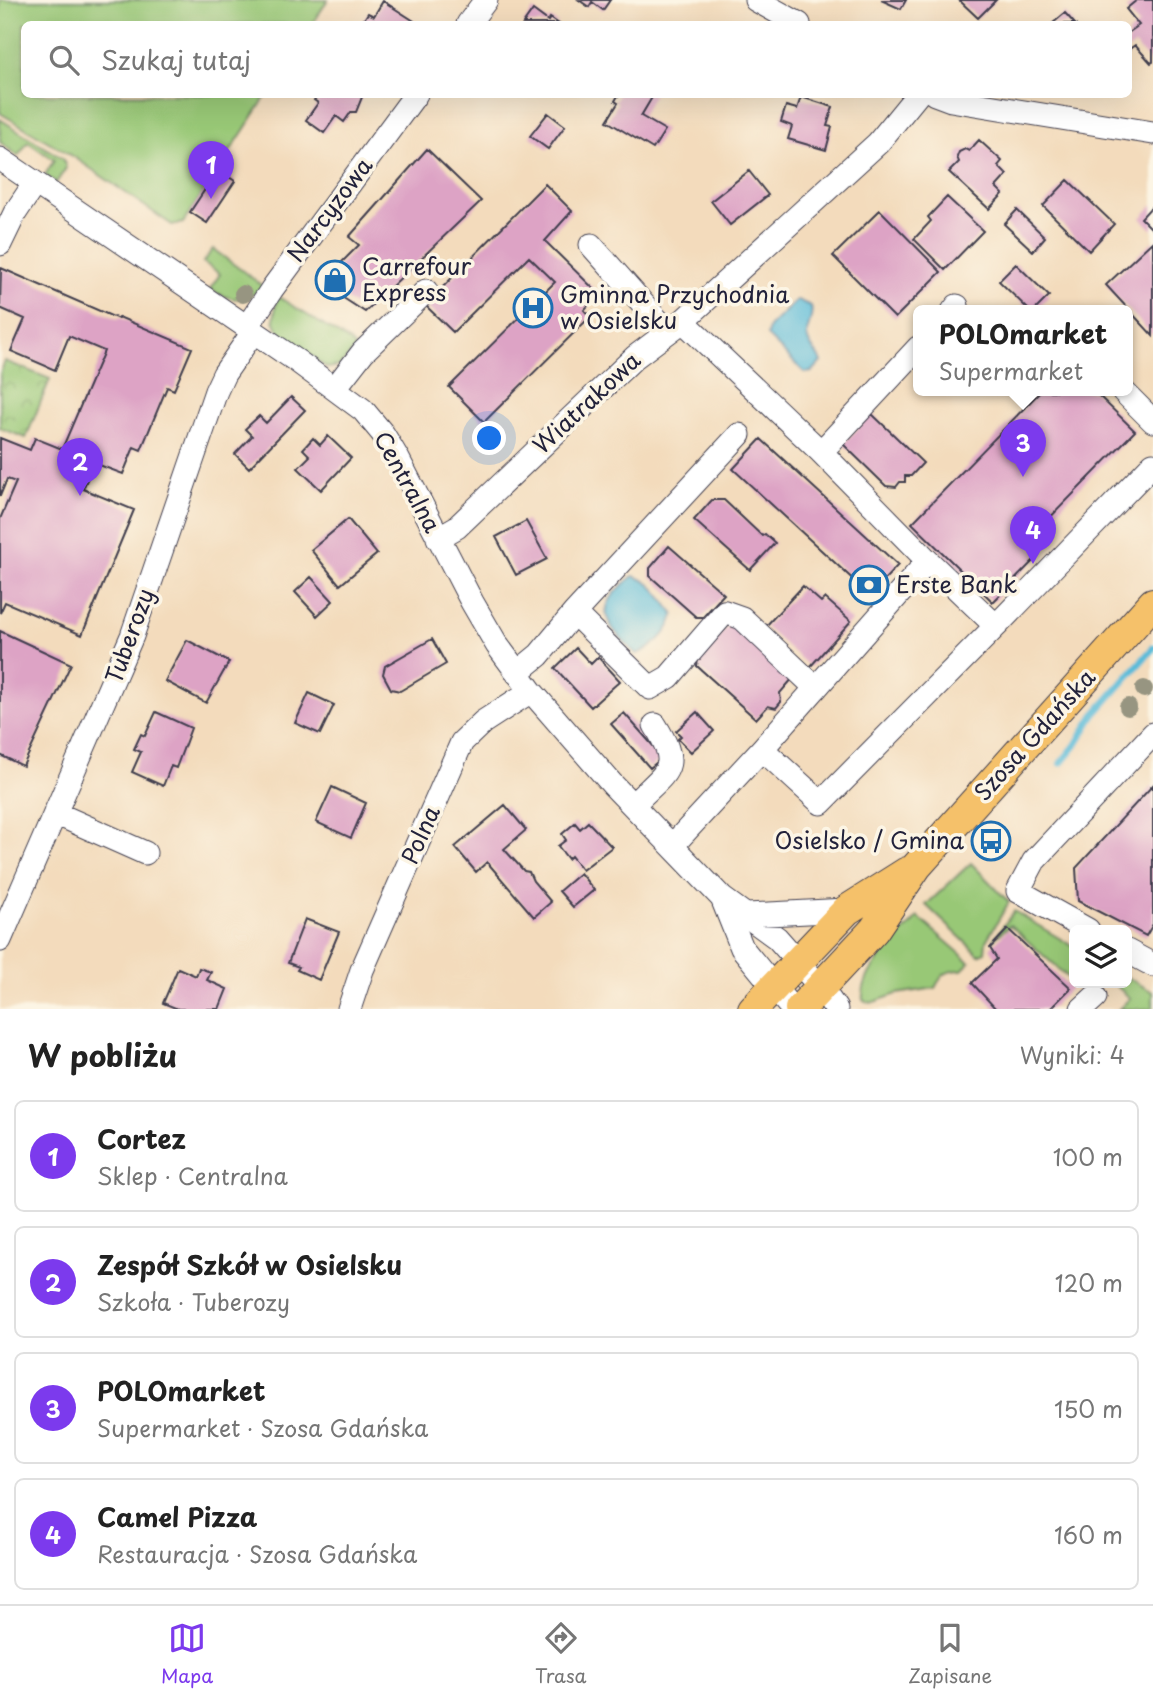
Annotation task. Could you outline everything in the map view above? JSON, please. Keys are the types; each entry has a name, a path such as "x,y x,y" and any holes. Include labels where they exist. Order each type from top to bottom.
{"main road":[{"name":"Szosa Gdańska","path":"800,1009 829,999 917,866 1153,603"},
{"name":"Szosa Gdańska","path":"753,1009 783,998 798,961 847,910 917,866"}],"street":[{"path":"470,21 486,0"},
{"path":"756,0 792,14"},
{"name":"Narcyzowa","path":"251,329 272,289 413,98"},
{"name":"Wiatrakowa","path":"438,538 457,527 635,357 675,327 878,143 915,98"},
{"path":"945,98 1153,133"},
{"name":"Centralna","path":"0,159 251,329 363,410 383,434 480,615 524,682 633,805 722,898 778,938 829,999"},
{"path":"0,244 15,213 35,183"},
{"path":"591,245 675,327 821,452 996,626"},
{"path":"335,388 363,352 426,291"},
{"name":"Tuberozy","path":"0,940 132,636 216,391 251,329"},
{"path":"821,452 913,353"},
{"path":"1127,396 1153,421"},
{"name":"Polna","path":"348,1009 362,970 462,742 524,682 539,655 574,613 738,435"},
{"path":"762,748 821,803 1153,464"},
{"path":"672,846 928,561"},
{"path":"574,613 650,688 669,677 725,612 742,618 816,688"},
{"path":"633,805 669,767 671,754 654,725"},
{"path":"1078,925 1018,891 1034,861 1153,734"},
{"path":"55,813 145,853"},
{"name":"Centralna","path":"722,898 742,948 783,998"},
{"path":"747,915 847,910"},
{"path":"1132,954 1153,965"}],"green space":[{"path":"0,0 328,0 314,21 21,21 21,98 265,98 183,223 172,225 74,157 0,113"},
{"path":"0,119 63,159 66,168 56,183 45,175 54,160 28,142 18,156 0,142"},
{"path":"213,249 263,286 257,292 238,299 210,289 220,274 203,262"},
{"path":"277,296 350,342 356,349 339,366 327,368 280,334 274,320"},
{"path":"5,361 50,379 26,438 0,428 0,374"},
{"path":"971,863 1009,902 986,941 985,952 979,955 926,905"},
{"path":"1014,911 1069,944 1069,979 1010,925 993,940"},
{"path":"918,917 970,962 962,970 946,974 935,988 897,994 871,1003 863,1000 863,989 874,966"},
{"path":"1132,980 1153,992 1153,1009 1119,1009 1130,998 1119,988 1132,988"}],"water":[{"path":"797,300 811,306 807,339 821,362 812,372 805,373 767,336 769,327"},
{"path":"633,576 652,586 674,615 669,628 660,639 636,654 616,633 607,615 611,598"}],"building":[{"path":"579,0 610,0 603,10 592,2 589,7"},
{"path":"881,0 906,0 901,9"},
{"path":"959,0 996,0 978,18"},
{"path":"1137,0 1153,0 1151,63 1135,45 1132,47 1132,30 1139,25 1126,9"},
{"path":"383,1 414,21 363,21 368,13 374,16"},
{"path":"533,10 548,21 525,21"},
{"path":"1065,13 1072,21 1056,21"},
{"path":"362,98 356,112 351,112 344,122 336,116 324,133 306,120 318,103 314,100"},
{"path":"617,98 652,98 641,116 665,130 653,149 607,121 618,103 615,101"},
{"path":"801,98 833,107 827,126 832,127 826,150 788,139 792,126 781,122 786,106 797,109"},
{"path":"548,113 565,126 548,149 530,136"},
{"path":"979,140 1002,161 998,166 1007,175 996,187 1003,194 989,209 949,172 959,162 959,152 965,149 969,151"},
{"path":"427,149 481,201 365,312 331,290 328,276 359,245 349,237"},
{"path":"218,170 235,181 207,223 190,212"},
{"path":"749,171 768,195 730,225 711,201"},
{"path":"1068,180 1114,224 1089,251 1043,206"},
{"path":"545,184 572,211 545,241 599,294 584,310 590,317 484,422 449,387 555,282 529,257 453,332 425,305"},
{"path":"947,197 983,231 945,270 914,239 931,221 928,217"},
{"path":"1153,205 1153,230 1141,218"},
{"path":"880,210 941,272 895,318 833,256"},
{"path":"1017,210 1045,237 1033,251 1004,224"},
{"path":"1153,241 1153,336 1133,314 1133,305 1124,305 1106,285"},
{"path":"1016,264 1049,296 1040,305 1024,305 999,281"},
{"path":"1,268 192,348 174,390 167,387 141,450 134,447 123,474 94,463 83,489 134,510 82,635 5,602 0,613 0,519 16,482 7,479 0,496 0,438 30,450 35,438 62,449 104,351 69,336 55,370 11,351 25,319 0,308"},
{"path":"1036,396 1099,396 1135,431 1026,542 1039,555 993,602 912,523"},
{"path":"291,397 305,410 249,468 235,454 252,436 245,429 259,416 266,423"},
{"path":"872,414 923,463 911,476 905,476 905,482 900,482 896,487 886,486 843,444"},
{"path":"328,436 351,458 321,490 298,468 310,456 303,449 313,438 320,445"},
{"path":"761,439 898,565 870,595 733,469"},
{"path":"712,500 724,500 762,536 765,534 775,543 750,570 694,520"},
{"path":"348,519 377,554 340,585 311,550"},
{"path":"526,521 547,559 516,575 496,537"},
{"path":"669,546 724,594 703,617 696,617 650,576 650,568"},
{"path":"311,577 333,601 317,616 295,592"},
{"path":"803,586 821,602 825,598 851,621 810,667 765,627"},
{"path":"735,624 793,678 780,693 781,702 776,708 768,706 756,719 697,666 698,659 728,626"},
{"path":"0,631 71,664 23,766 0,755"},
{"path":"432,639 446,664 400,691 391,689 383,674 385,666"},
{"path":"187,640 229,662 206,703 165,681"},
{"path":"576,648 591,664 598,657 620,681 591,707 555,668"},
{"path":"309,693 334,705 320,734 295,723"},
{"path":"156,712 191,728 176,768 171,766 163,786 132,772 141,752 134,749 141,734 145,736"},
{"path":"697,712 714,731 691,752 678,739 681,736 676,731"},
{"path":"624,713 663,757 650,768 611,724"},
{"path":"1153,785 1153,924 1146,936 1132,929 1132,925 1125,925 1078,901 1076,868"},
{"path":"332,787 366,803 351,838 316,822"},
{"path":"505,805 526,830 504,849 524,871 529,872 551,902 534,917 487,862 476,872 455,847"},
{"path":"588,822 612,847 582,870 571,856 568,859 558,846 566,840 562,834 575,823 580,829"},
{"path":"580,873 594,890 573,907 559,891"},
{"path":"305,919 339,932 319,980 288,963"},
{"path":"1008,929 1071,988 1050,1009 996,1009 972,983 997,959 990,948"},
{"path":"178,968 196,976 199,968 211,972 207,980 227,989 219,1009 178,1009 163,1003"}],"waterway":[{"path":"1061,763 1094,715 1153,648"}],"place":[{"name":"Cortez","path":"211,199"},
{"name":"Carrefour Express","path":"335,280"},
{"name":"Gminna Przychodnia w Osielsku","path":"533,308"},
{"name":"POLOmarket","path":"1023,477"},
{"name":"Zespół Szkół w Osielsku","path":"80,496"},
{"name":"Camel Pizza","path":"1033,564"},
{"name":"Erste Bank","path":"869,585"},
{"name":"Osielsko / Gmina","path":"991,841"}]}
